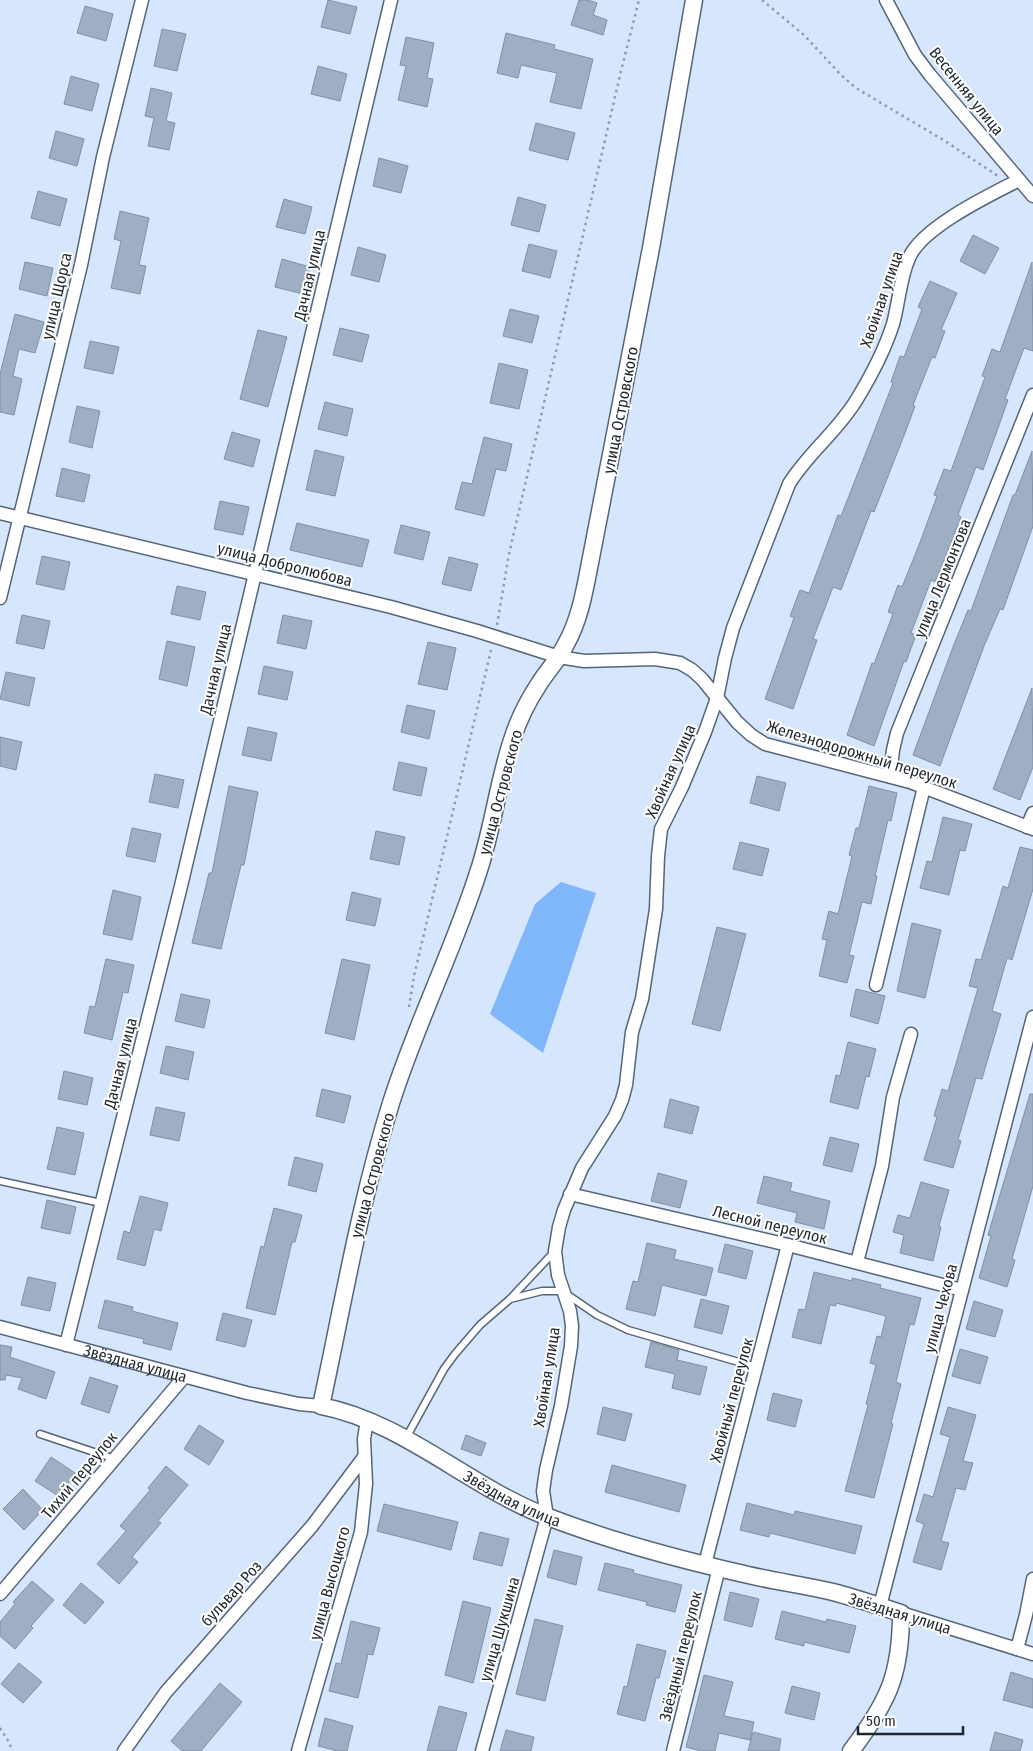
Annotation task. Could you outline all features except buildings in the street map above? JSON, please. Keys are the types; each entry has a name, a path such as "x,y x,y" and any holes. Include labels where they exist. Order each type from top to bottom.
{"street":[{"name":"улица Щорса","path":"0,598 81,265 103,157 142,0"},
{"name":"Дачная улица","path":"66,1345 183,877 391,0"},
{"name":"улица Островского","path":"321,1406 361,1213 391,1103 478,873 491,829 506,759 520,719 539,684 559,657 575,625 590,568 651,248 694,0"},
{"name":"Весенняя улица","path":"886,0 915,55 1014,182 1033,196"},
{"name":"Хвойная улица","path":"547,1517 543,1491 561,1406 571,1346 572,1326 570,1311 558,1275 555,1251 559,1227 570,1194 582,1168 615,1116 626,1085 632,1032 642,999 656,909 661,829 682,787 717,698 724,658 733,628 789,484 800,467 828,438 857,399 882,350 892,325 909,256 926,237 949,219 1014,182"},
{"name":"улица Лермонтова","path":"890,776 897,733 1033,395"},
{"name":"улица Добролюбова","path":"0,513 391,607 494,636 559,657"},
{"name":"Железнодорожный переулок","path":"559,657 584,662 654,659 680,663 692,670 737,722 751,735 765,744 890,776 924,787 1030,828"},
{"path":"876,984 924,787"},
{"path":"1030,828 1033,813"},
{"name":"улица Чехова","path":"880,1606 1033,1018"},
{"path":"857,1262 882,1166 893,1097 911,1034"},
{"name":"Лесной переулок","path":"570,1194 788,1245 962,1290"},
{"name":"Хвойный переулок","path":"712,1566 756,1367 788,1245"},
{"name":"Звёздная улица","path":"0,1327 275,1400 343,1410 368,1420 500,1495 547,1517 627,1544 774,1581 834,1592 1033,1654"},
{"name":"Тихий переулок","path":"0,1594 184,1377"},
{"name":"улица Высоцкого","path":"298,1751 361,1532 366,1484 364,1439 368,1420"},
{"name":"бульвар Роз","path":"124,1751 166,1692 312,1526 364,1457"},
{"name":"улица Шукшина","path":"482,1751 547,1517"},
{"name":"Звёздный переулок","path":"673,1751 712,1566"},
{"path":"1017,1649 1033,1579"},
{"path":"851,1751 881,1708 891,1687 901,1642 902,1613"}],"lane":[{"path":"0,1181 101,1203"},
{"path":"405,1440 455,1354 480,1325 510,1299 555,1251"},
{"path":"510,1299 542,1291 562,1291 597,1315 628,1330 756,1367"},
{"path":"40,1434 115,1459"}],"path":[{"path":"409,1010 416,967 494,636 509,554 620,71 639,0"},
{"path":"762,0 804,35 841,75 856,88 1014,182"},
{"path":"0,1728 9,1742 12,1751"}],"water":[{"path":"561,882 596,893 543,1053 490,1014 535,904"}]}
